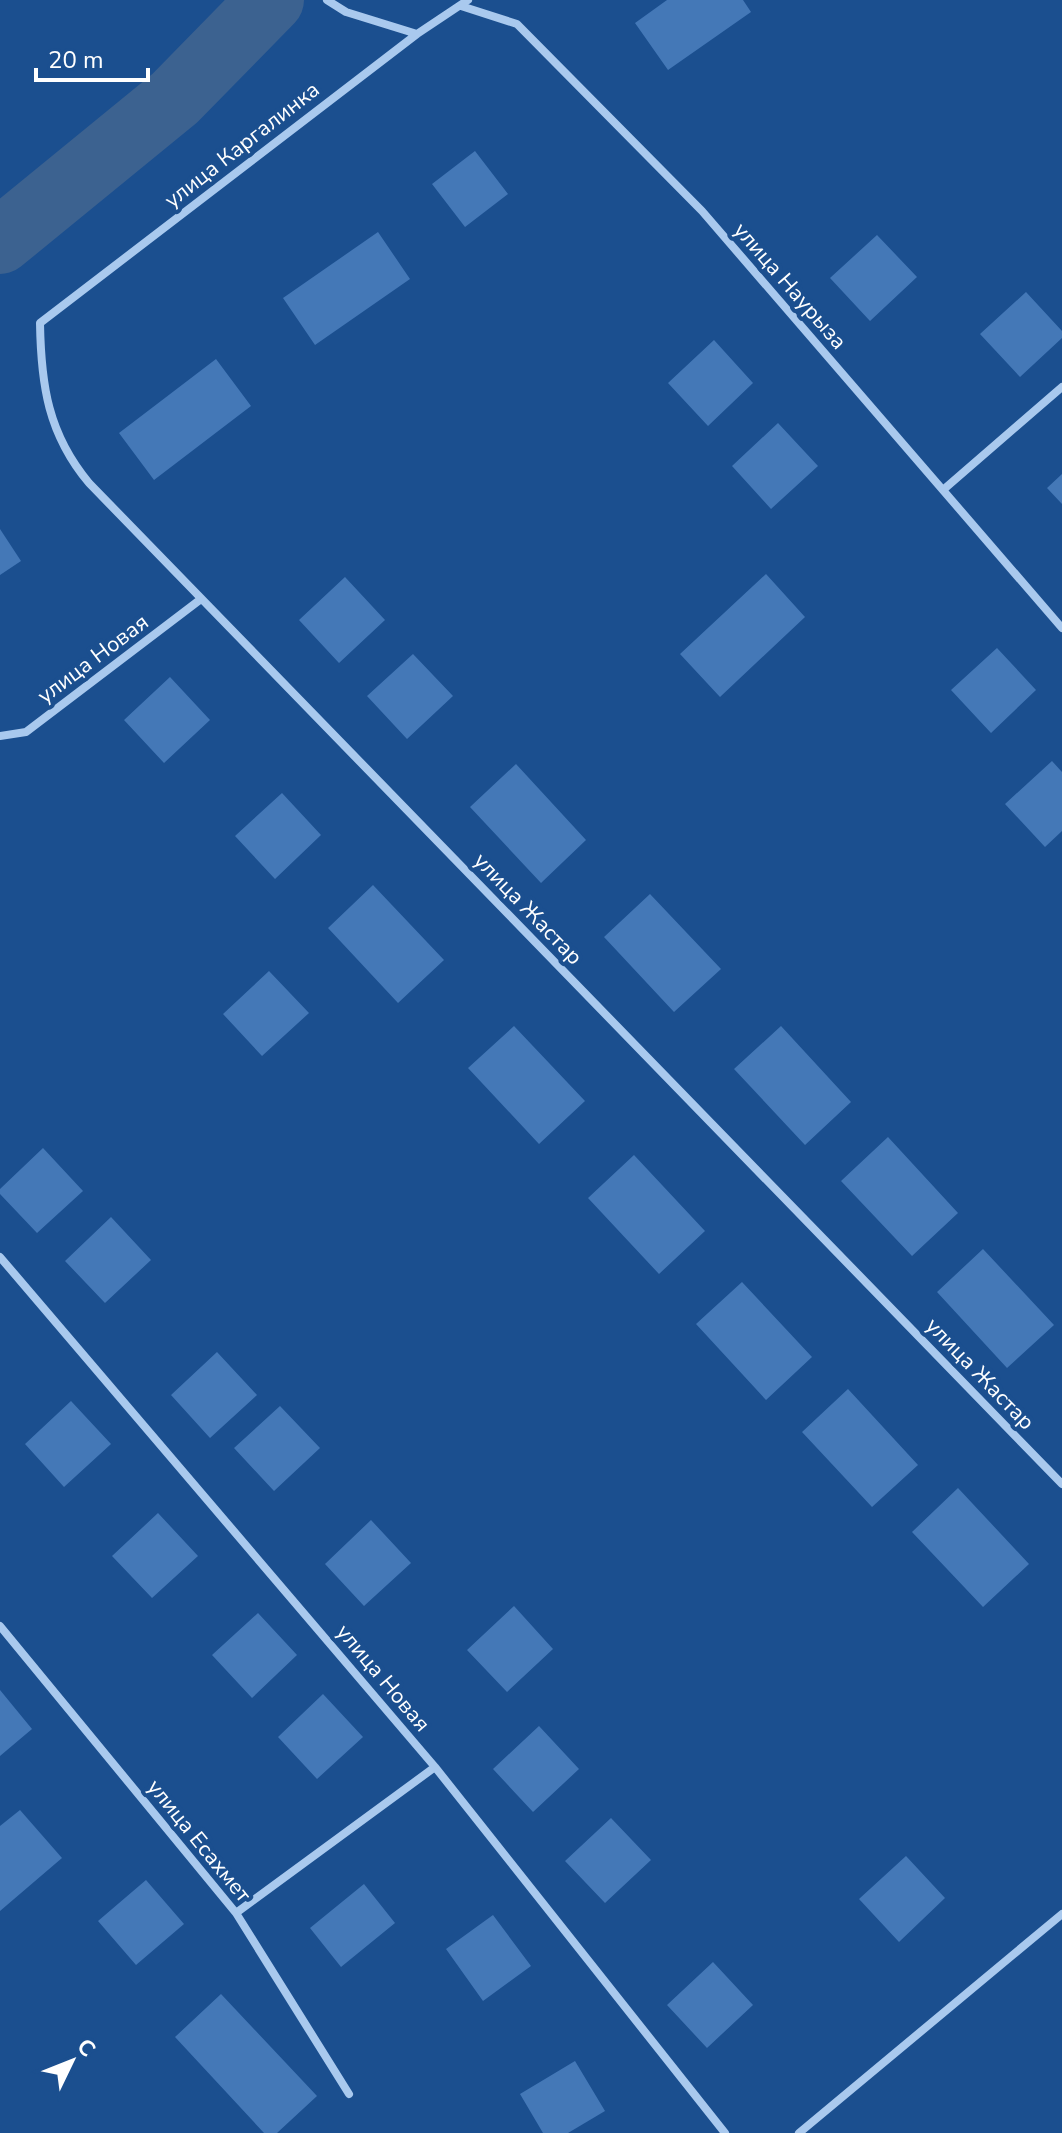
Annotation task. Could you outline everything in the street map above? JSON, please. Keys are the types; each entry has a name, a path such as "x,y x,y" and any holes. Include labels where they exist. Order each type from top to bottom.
{"street":[{"path":"327,0 366,20 417,34"},
{"name":"улица Каргалинка","path":"40,323 417,34 464,3"},
{"name":"улица Наурыза","path":"464,3 517,24 702,211 1062,628"},
{"name":"улица Жастар","path":"40,323 41,377 52,425 69,459 201,599 1062,1484"},
{"path":"943,490 1062,387"},
{"name":"улица Новая","path":"0,736 26,732 201,599"},
{"name":"улица Новая","path":"0,1257 435,1767 725,2133"},
{"name":"улица Есахмет","path":"0,1626 236,1913 349,2094"},
{"path":"236,1913 435,1767"},
{"path":"799,2133 1062,1914"}],"building":[{"path":"667,0 743,0 751,12 668,70 635,23"},
{"path":"475,151 508,194 465,227 432,184"},
{"path":"378,232 410,279 315,345 283,298"},
{"path":"877,235 917,277 870,321 830,278"},
{"path":"1026,292 1062,331 1062,338 1020,377 980,334"},
{"path":"714,340 753,383 708,426 668,383"},
{"path":"216,359 251,406 154,480 119,433"},
{"path":"778,423 818,466 771,509 732,466"},
{"path":"1062,474 1062,504 1047,488"},
{"path":"0,529 21,561 0,575"},
{"path":"766,574 805,617 720,697 680,654"},
{"path":"345,577 385,620 339,663 299,620"},
{"path":"997,648 1036,690 991,733 951,690"},
{"path":"413,654 453,696 407,739 367,696"},
{"path":"170,677 210,720 164,763 124,720"},
{"path":"1052,761 1062,772 1062,831 1045,847 1005,804"},
{"path":"516,764 586,840 541,883 470,807"},
{"path":"282,793 321,835 275,879 235,836"},
{"path":"373,885 444,960 398,1003 328,928"},
{"path":"650,894 721,969 674,1012 604,937"},
{"path":"269,971 309,1013 262,1056 223,1014"},
{"path":"514,1026 585,1101 539,1144 468,1068"},
{"path":"781,1026 851,1102 805,1145 734,1069"},
{"path":"888,1137 958,1213 912,1256 841,1181"},
{"path":"43,1148 83,1191 37,1233 0,1194 0,1189"},
{"path":"634,1155 705,1231 659,1274 588,1198"},
{"path":"111,1217 151,1260 105,1303 65,1261"},
{"path":"983,1249 1054,1325 1007,1368 937,1292"},
{"path":"742,1282 812,1357 766,1400 696,1324"},
{"path":"217,1352 257,1395 210,1438 171,1395"},
{"path":"848,1389 918,1465 872,1507 802,1432"},
{"path":"71,1401 111,1444 64,1487 25,1444"},
{"path":"280,1406 320,1448 274,1491 234,1448"},
{"path":"958,1488 1029,1564 983,1607 912,1532"},
{"path":"158,1513 198,1556 152,1598 112,1556"},
{"path":"371,1520 411,1563 364,1606 325,1564"},
{"path":"514,1606 553,1649 507,1692 467,1650"},
{"path":"258,1613 297,1655 252,1698 212,1655"},
{"path":"0,1690 32,1729 0,1756"},
{"path":"323,1694 363,1737 317,1779 278,1737"},
{"path":"539,1726 579,1769 533,1812 493,1769"},
{"path":"20,1810 62,1858 0,1911 0,1826"},
{"path":"611,1818 651,1860 605,1903 565,1861"},
{"path":"906,1856 945,1898 899,1942 859,1899"},
{"path":"146,1880 184,1924 136,1965 98,1921"},
{"path":"364,1884 395,1923 341,1967 310,1928"},
{"path":"493,1915 531,1966 483,2001 446,1949"},
{"path":"713,1962 753,2005 707,2048 667,2005"},
{"path":"221,1994 317,2096 277,2133 264,2133 175,2037"},
{"path":"575,2061 605,2111 568,2133 543,2133 520,2094"}],"waterway":[{"path":"0,241 175,98 271,0"}]}
